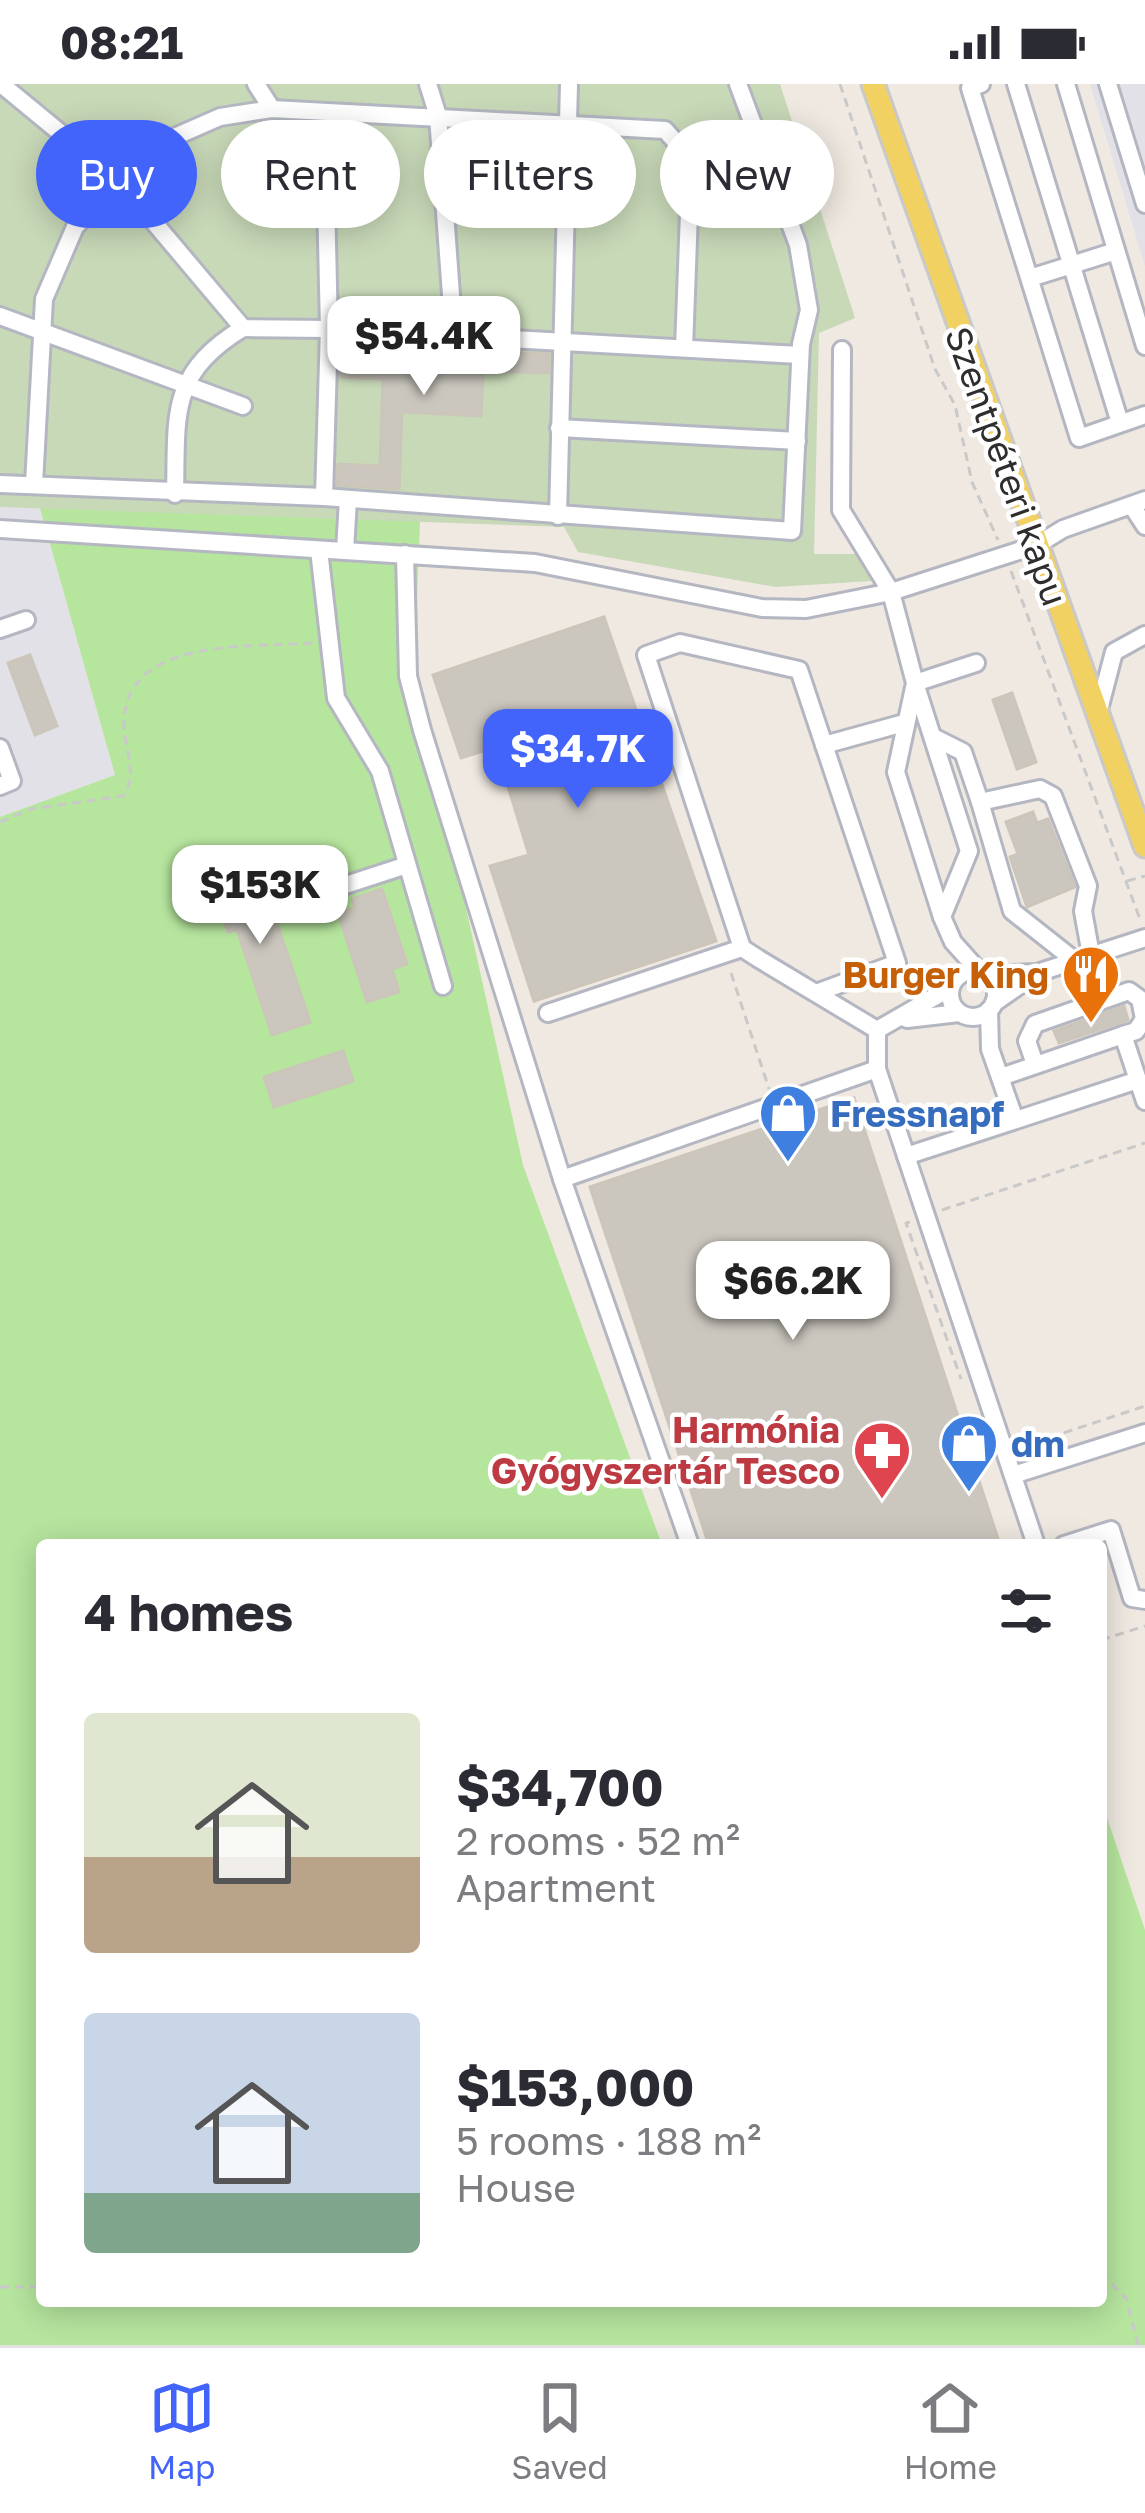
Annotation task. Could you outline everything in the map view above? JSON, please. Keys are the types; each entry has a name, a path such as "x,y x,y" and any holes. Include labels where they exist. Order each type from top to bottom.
{"main road":[{"name":"Szentpéteri kapu","path":"873,84 1145,846"}],"lane":[{"path":"1,84 45,120"},
{"path":"256,84 272,109"},
{"path":"428,84 438,116 454,336"},
{"path":"568,120 569,84"},
{"path":"0,484 324,497 792,531 800,355 809,310 798,244 738,84"},
{"path":"981,84 970,88 1078,438 1145,415"},
{"path":"1016,84 1120,424"},
{"path":"1066,84 1145,346"},
{"path":"1108,84 1145,203"},
{"path":"197,127 220,117 272,109 496,120"},
{"path":"636,129 665,130 692,159 684,348"},
{"path":"34,484 44,299 74,228"},
{"path":"159,228 243,328"},
{"path":"324,497 327,228"},
{"path":"558,516 565,228"},
{"path":"1030,278 1116,251"},
{"path":"0,316 243,406"},
{"path":"175,494 177,400 207,350 243,328 329,328 800,355"},
{"path":"842,350 841,510 892,592 915,682 969,850 941,917"},
{"path":"559,428 796,441"},
{"path":"345,551 348,499"},
{"path":"0,529 535,563 762,608 806,609 892,592 1037,545 1063,529 1139,503 1145,526"},
{"path":"319,550 336,698 380,771 443,986"},
{"path":"405,554 408,676 422,730 562,1179 688,1539"},
{"path":"0,629 26,620"},
{"path":"1097,718 1114,652 1145,635"},
{"path":"733,951 646,655 680,643 800,670 897,963 816,993"},
{"path":"915,682 976,663"},
{"path":"915,682 896,772 941,917 953,942 995,986 990,1048"},
{"path":"824,745 904,723"},
{"path":"933,737 963,752 1012,911 1082,957"},
{"path":"0,748 12,781 0,786"},
{"path":"980,802 1040,789 1053,796 1088,886 1082,957"},
{"path":"275,908 407,865"},
{"path":"900,1020 963,1015 991,1007 1037,973 1145,936"},
{"path":"953,942 951,986 963,1015 990,1048 1015,1120"},
{"path":"548,1013 733,951 878,1030"},
{"path":"878,1030 951,986 961,973 1037,973"},
{"path":"1000,1077 1136,1030 1144,1019 1140,999 1129,992 1034,1024 1027,1041 1035,1064"},
{"path":"878,1030 877,1069 1034,1539"},
{"path":"1124,1035 1145,1101"},
{"path":"562,1179 877,1069"},
{"path":"906,1156 1138,1080"},
{"path":"1013,1475 1145,1433"},
{"path":"1083,1539 1111,1530 1132,1598 1145,1600"}],"path":[{"path":"840,84 934,369 955,405 972,482 1005,556 1145,936"},
{"path":"0,822 31,809 123,796 132,774 126,703 145,671 163,661 211,651 328,642"},
{"path":"1126,881 1145,875"},
{"path":"733,951 774,1105"},
{"path":"966,1394 905,1223 1145,1143"},
{"path":"1005,1452 1145,1406"},
{"path":"1107,1638 1145,1626"},
{"path":"1107,2278 1126,2298 1138,2345"},
{"path":"0,2287 36,2287"}],"shaded area":[{"path":"1090,84 1145,84 1145,266"},
{"path":"0,507 40,508 115,775 0,817"}],"green space":[{"path":"0,84 780,84 792,120 660,120 660,228 826,228 855,318 819,333 814,554 865,554 871,581 776,587 578,552 564,527 0,507"},
{"path":"40,508 420,521 414,674 523,1165 660,1539 36,1539 36,2307 1107,2307 1107,1818 1145,1930 1145,2345 0,2345 0,817 115,775"}],"building":[{"path":"487,352 549,354 549,373 483,371 481,416 402,412 399,489 337,485 338,464 380,466 383,379 340,377 341,355 421,358 421,353 487,356"},
{"path":"604,617 716,941 534,1001 490,866 529,855 496,747 461,758 433,675"},
{"path":"30,655 57,726 35,735 8,663"},
{"path":"1012,693 1036,762 1017,769 993,700"},
{"path":"1033,812 1037,823 1048,819 1075,887 1027,907 1010,857 1018,854 1006,822"},
{"path":"247,861 263,913 276,920 310,1022 272,1035 237,930 228,932 208,874"},
{"path":"382,889 407,964 392,969 399,992 367,1002 338,913 355,908 352,899"},
{"path":"1124,1006 1128,1020 1059,1043 1054,1031"},
{"path":"343,1051 353,1081 274,1107 264,1077"},
{"path":"854,1098 998,1539 707,1539 590,1187"}],"place":[{"name":"Burger King","path":"1091,1025"},
{"name":"Fressnapf","path":"788,1164"},
{"name":"dm","path":"969,1494"},
{"name":"Harmónia Gyógyszertár Tesco","path":"882,1501"}]}
